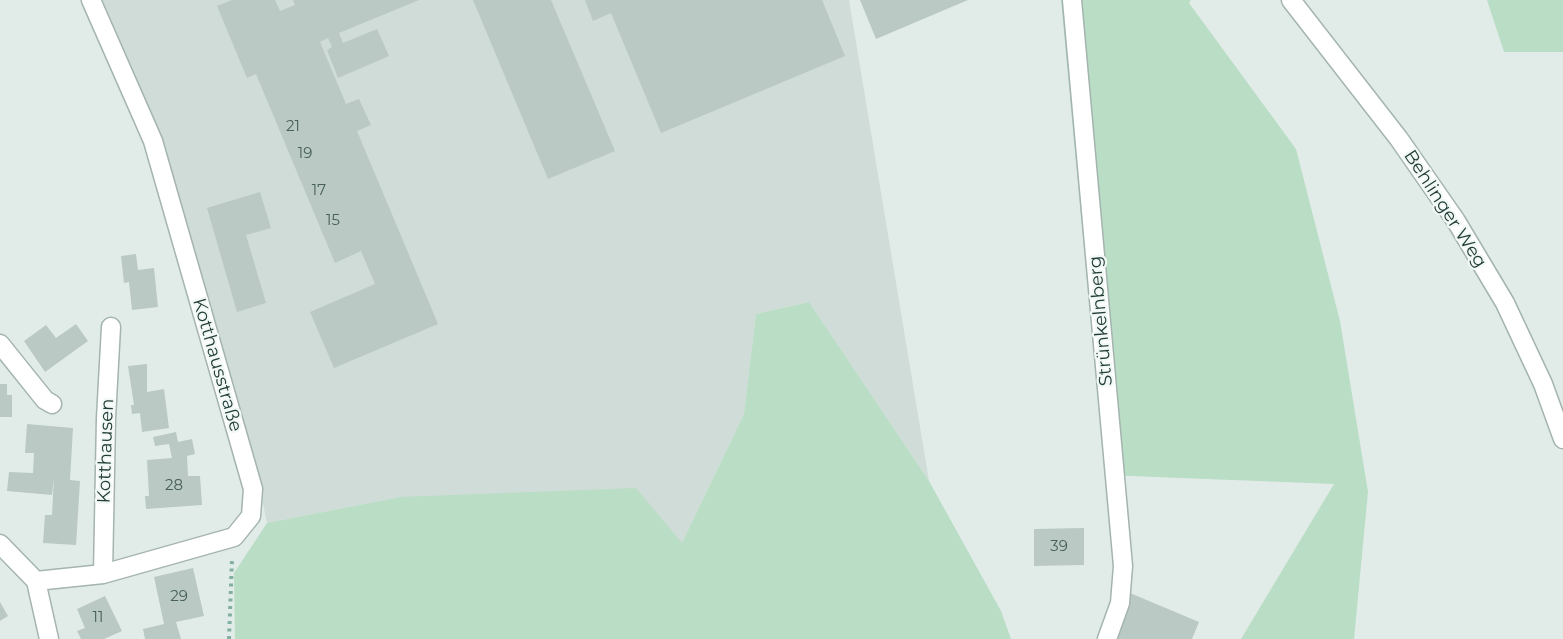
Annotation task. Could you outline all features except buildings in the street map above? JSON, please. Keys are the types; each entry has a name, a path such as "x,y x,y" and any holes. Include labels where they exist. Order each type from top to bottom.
{"street":[{"name":"Kotthausstraße","path":"91,0 153,141 253,489 251,516 234,537"},
{"name":"Strünkelnberg","path":"1072,0 1123,566 1120,603 1107,639"},
{"name":"Behlinger Weg","path":"1291,0 1399,139 1456,221 1505,303 1543,384 1563,439"},
{"name":"Kotthausen","path":"104,574 106,418 111,327"},
{"path":"0,344 45,400 52,404"},
{"path":"36,581 104,574 234,537"},
{"path":"0,543 36,581 49,639"}],"path":[{"path":"229,639 234,537"}],"shaded area":[{"path":"102,0 849,0 929,481 809,302 756,314 744,414 682,543 400,497 267,523 252,450 161,134"}],"green space":[{"path":"1061,0 1191,0 1189,3 1296,149 1340,321 1368,492 1354,639 1241,639 1334,484 1105,475"},
{"path":"1487,0 1563,0 1563,52 1504,52"},
{"path":"809,302 929,481 1001,611 1011,639 235,639 234,573 267,523 400,497 636,488 682,543 744,414 756,314"}]}
